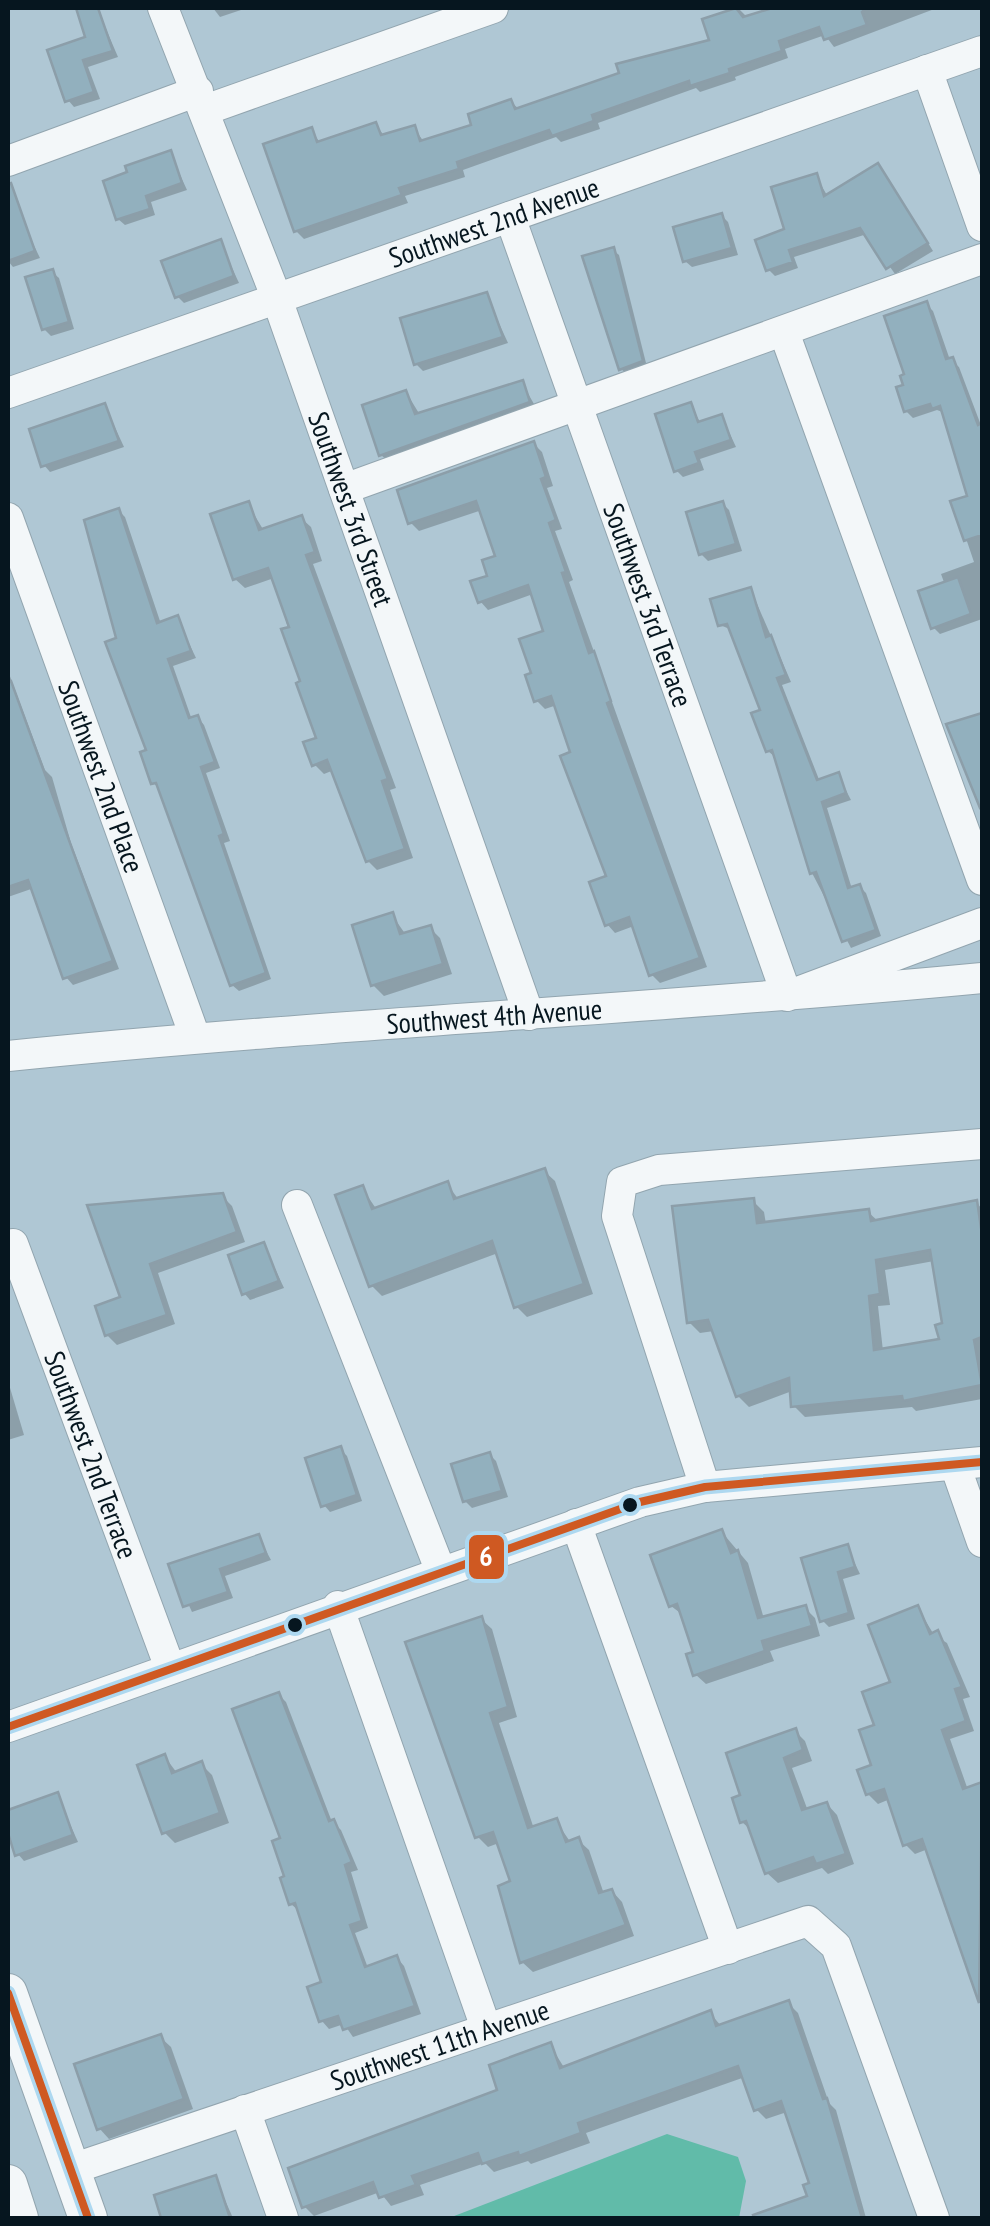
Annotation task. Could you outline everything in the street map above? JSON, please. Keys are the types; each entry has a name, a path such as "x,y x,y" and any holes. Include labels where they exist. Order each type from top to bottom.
{"main road":[{"path":"8,1993 88,2218"},
{"path":"8,2184 20,2218"}],"street":[{"name":"Southwest 3rd Street","path":"164,8 277,298 529,1015"},
{"path":"8,160 493,8"},
{"name":"Southwest 2nd Avenue","path":"8,393 982,51"},
{"path":"927,70 982,226"},
{"name":"Southwest 3rd Terrace","path":"510,217 786,996"},
{"path":"344,488 982,259"},
{"path":"784,332 982,880"},
{"name":"Southwest 2nd Place","path":"8,518 195,1037"},
{"path":"786,996 982,922"},
{"name":"Southwest 4th Avenue","path":"8,1056 195,1037 786,996 982,978"},
{"path":"705,1487 617,1216 622,1182 659,1170 982,1144"},
{"path":"297,1205 441,1572"},
{"name":"Southwest 2nd Terrace","path":"13,1244 170,1668"},
{"path":"8,1727 576,1524 705,1487 969,1463 982,1542"},
{"path":"576,1524 728,1949"},
{"path":"338,1606 486,2028"},
{"name":"Southwest 11th Avenue","path":"72,2169 808,1921 836,1946 934,2218"},
{"path":"245,2110 283,2218"}],"shaded area":[{"path":"667,2134 738,2157 746,2181 739,2218 449,2218"}],"building":[{"path":"76,8 98,8 113,51 83,60 94,92 65,102 47,50 85,37"},
{"path":"736,8 743,17 772,8 866,8 862,12 867,25 824,40 819,27 779,41 782,51 729,69 730,73 690,86 689,81 592,115 594,121 552,136 549,130 457,162 459,169 399,188 402,195 294,232 263,144 312,127 317,142 376,122 381,135 415,125 420,141 471,125 468,114 511,99 515,109 619,73 616,64 709,40 702,19"},
{"path":"171,150 182,183 146,196 150,209 116,220 103,181 127,172 125,166"},
{"path":"878,163 928,243 886,269 860,228 789,250 793,262 766,271 755,240 784,229 771,187 817,173 824,196"},
{"path":"11,183 35,251 8,261 8,184"},
{"path":"722,213 732,248 683,262 673,227"},
{"path":"221,239 234,276 175,298 161,261"},
{"path":"614,247 643,361 619,370 582,256"},
{"path":"53,269 69,322 42,330 25,277"},
{"path":"487,292 503,337 414,365 400,318"},
{"path":"927,301 946,359 953,357 978,425 982,423 982,535 964,541 950,501 967,496 940,406 932,409 930,404 904,412 896,387 903,385 900,376 904,374 884,316"},
{"path":"523,380 530,402 379,456 362,405 406,390 415,414"},
{"path":"691,402 698,422 722,414 731,440 695,452 699,463 674,472 655,414"},
{"path":"105,403 119,441 41,467 29,429"},
{"path":"534,441 546,477 541,479 556,520 549,523 566,572 562,573 589,653 594,651 611,701 607,703 700,958 649,976 629,917 605,926 589,882 606,876 560,756 570,752 551,696 534,702 525,675 531,673 519,639 543,631 528,585 478,603 470,581 487,576 482,560 495,556 476,501 408,524 397,490"},
{"path":"249,501 259,530 302,515 315,552 306,555 388,779 382,781 405,849 366,862 327,760 312,766 303,742 316,738 296,683 300,681 281,629 289,627 268,568 233,580 210,514"},
{"path":"723,501 736,544 699,555 686,512"},
{"path":"119,508 157,623 178,615 191,651 168,659 189,718 198,715 215,762 201,767 224,834 219,836 266,973 230,986 156,783 151,784 140,752 146,750 105,642 116,638 84,520"},
{"path":"958,577 971,614 931,629 918,591"},
{"path":"751,587 766,637 771,635 786,675 777,678 817,780 839,772 846,793 822,802 848,888 860,884 876,930 842,942 816,872 810,874 772,750 766,752 751,713 760,710 727,624 718,626 710,599"},
{"path":"11,681 113,961 63,979 28,880 8,887"},
{"path":"982,713 982,807 980,808 946,724"},
{"path":"393,912 400,934 431,925 443,964 371,986 352,925"},
{"path":"545,1168 584,1284 514,1308 492,1241 369,1287 335,1195 363,1185 372,1209 448,1181 454,1199"},
{"path":"223,1193 237,1232 150,1264 167,1315 105,1336 95,1306 120,1297 87,1205"},
{"path":"754,1198 757,1223 869,1209 871,1221 977,1200 982,1235 982,1337 974,1340 982,1385 903,1401 902,1396 791,1407 789,1378 736,1397 708,1320 687,1323 672,1206","holes":["930,1250 942,1323 935,1325 939,1339 874,1350 869,1296 880,1294 876,1260"]},
{"path":"264,1242 279,1281 242,1295 228,1255"},
{"path":"341,1446 357,1495 321,1507 305,1458"},
{"path":"490,1452 502,1491 463,1502 451,1464"},
{"path":"722,1529 731,1553 738,1550 758,1618 806,1605 812,1626 762,1641 765,1651 693,1676 686,1654 693,1652 677,1604 669,1607 650,1555"},
{"path":"259,1534 266,1553 220,1569 228,1592 183,1607 168,1564"},
{"path":"848,1544 855,1567 838,1572 849,1613 820,1622 801,1558"},
{"path":"918,1605 930,1634 938,1630 962,1687 955,1689 966,1721 942,1730 963,1789 982,1782 979,2003 922,1839 903,1846 884,1789 866,1795 857,1770 871,1765 859,1730 874,1725 862,1692 890,1682 868,1625"},
{"path":"482,1616 508,1707 490,1713 528,1828 557,1818 566,1842 579,1837 599,1893 612,1889 626,1925 520,1963 498,1886 510,1881 493,1832 475,1838 405,1642"},
{"path":"279,1692 329,1821 334,1819 352,1862 345,1865 362,1921 350,1925 365,1967 397,1955 415,2006 343,2030 338,2016 319,2022 307,1987 321,1982 295,1903 289,1905 280,1878 284,1876 272,1841 280,1838 232,1709"},
{"path":"796,1728 803,1750 784,1758 802,1810 827,1802 846,1854 816,1864 813,1857 765,1874 746,1821 740,1823 732,1798 740,1795 726,1753"},
{"path":"165,1754 172,1773 202,1761 220,1813 162,1834 137,1765"},
{"path":"58,1792 73,1835 15,1856 8,1833 8,1810"},
{"path":"789,2000 823,2099 827,2098 862,2218 754,2218 753,2215 807,2196 803,2185 809,2183 781,2101 754,2111 738,2066 578,2123 581,2133 519,2156 518,2152 482,2164 478,2153 412,2176 416,2185 379,2198 373,2182 302,2208 288,2168 497,2090 489,2065 551,2042 560,2068 711,2010 716,2026"},
{"path":"161,2034 184,2099 97,2130 74,2064"},
{"path":"216,2175 230,2218 161,2218 154,2195"}],"transit line":[{"name":"6","path":"8,1727 640,1502 705,1487 982,1462"},
{"name":"6","path":"8,1993 88,2218"}]}
